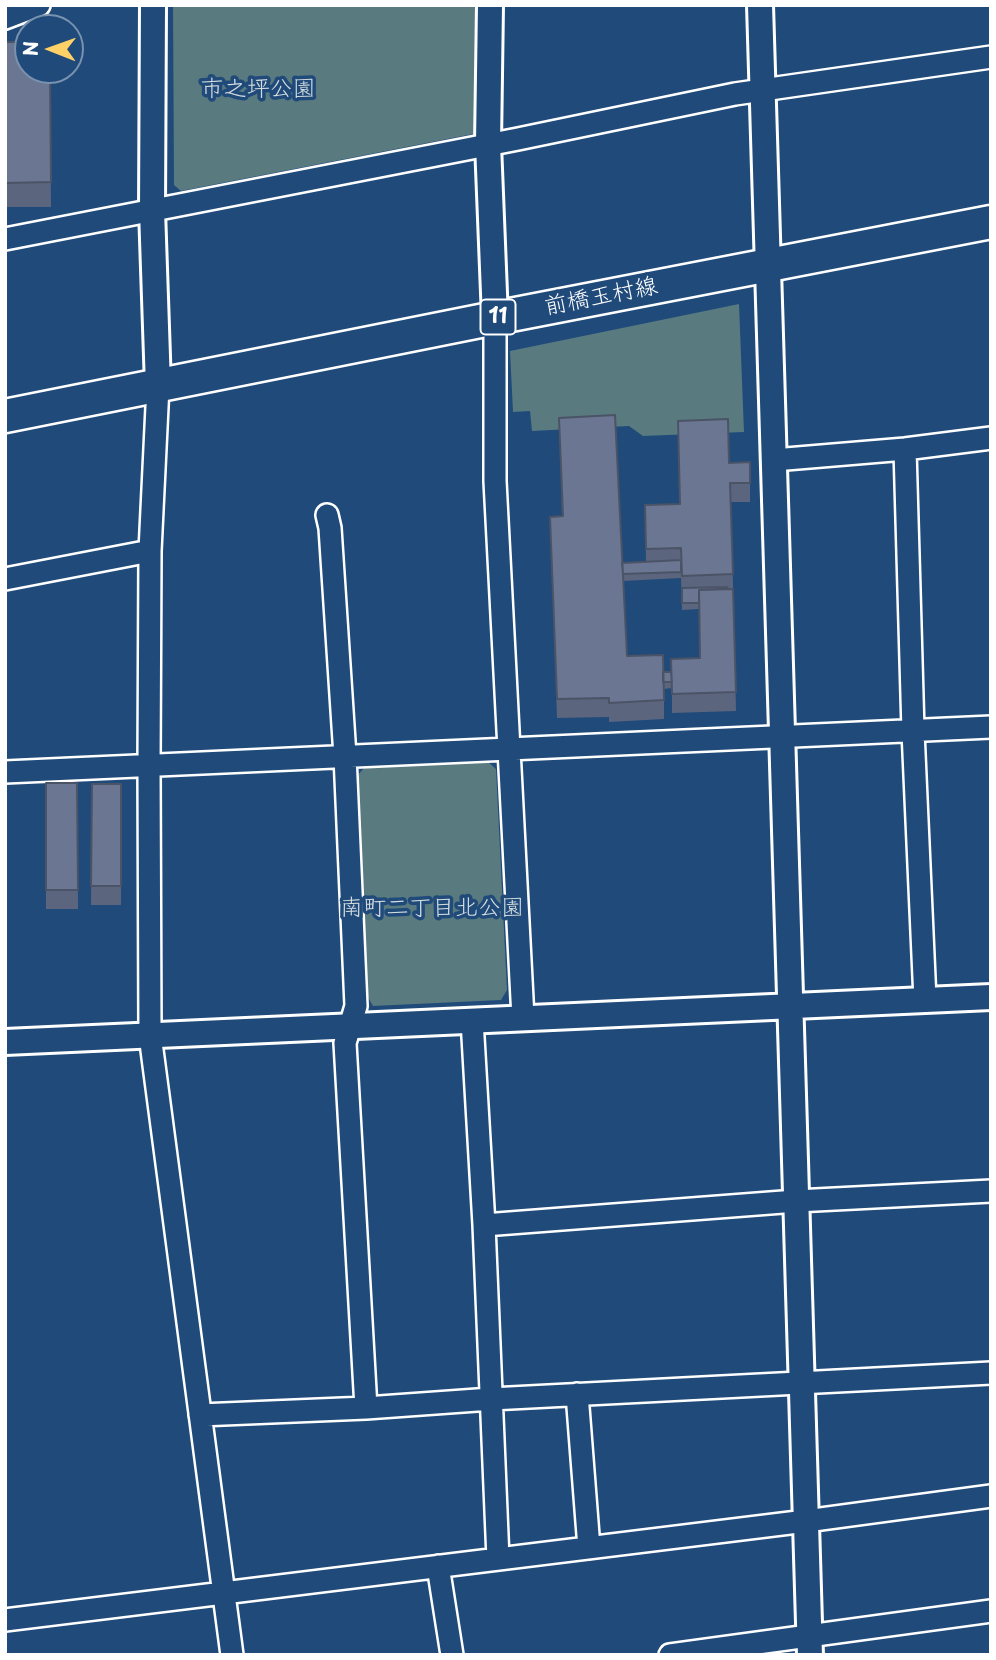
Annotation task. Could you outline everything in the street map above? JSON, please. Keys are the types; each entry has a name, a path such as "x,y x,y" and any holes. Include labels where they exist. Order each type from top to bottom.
{"main road":[{"name":"前橋玉村線","path":"5,416 991,222"}],"street":[{"path":"5,18 39,5"},
{"path":"153,5 152,211 159,386 150,551 150,1035 232,1655"},
{"path":"490,5 488,144 495,318 495,481 523,1018"},
{"path":"760,5 810,1646"},
{"path":"5,239 762,90 991,57"},
{"path":"774,460 905,449 991,438"},
{"path":"905,449 913,731 925,1000"},
{"path":"327,515 345,756 356,1006 345,1043 366,1408"},
{"path":"5,579 150,551"},
{"path":"5,772 991,727"},
{"path":"5,1041 991,997"},
{"path":"472,1020 484,1225 498,1559"},
{"path":"484,1225 796,1201 991,1191"},
{"path":"200,1415 991,1373"},
{"path":"578,1394 589,1548"},
{"path":"5,1620 991,1496"},
{"path":"438,1566 452,1655"},
{"path":"670,1655 810,1646 991,1611"}],"green space":[{"name":"市之坪公園","path":"173,5 480,5 479,124 473,134 181,191 174,185"},
{"path":"739,304 744,432 643,436 629,426 532,431 530,411 513,412 510,351"},
{"name":"南町二丁目北公園","path":"486,760 496,769 507,990 501,1000 373,1006 366,994 356,777 365,767"}],"building":[{"path":"5,42 14,42 14,84 50,84 51,182 5,183"},
{"path":"615,415 627,656 663,655 664,700 609,703 609,698 557,699 550,517 563,516 559,418"},
{"path":"728,419 729,463 750,462 750,483 730,483 733,574 682,576 681,548 646,549 645,505 680,504 678,421"},
{"path":"681,560 681,572 623,574 622,563"},
{"path":"682,588 728,589 699,590 699,603 682,603"},
{"path":"733,589 736,692 672,694 671,659 700,658 699,590"},
{"path":"663,672 671,672 672,682 663,682"},
{"path":"46,783 77,783 78,890 46,890"},
{"path":"92,784 121,784 121,886 91,886"}]}
